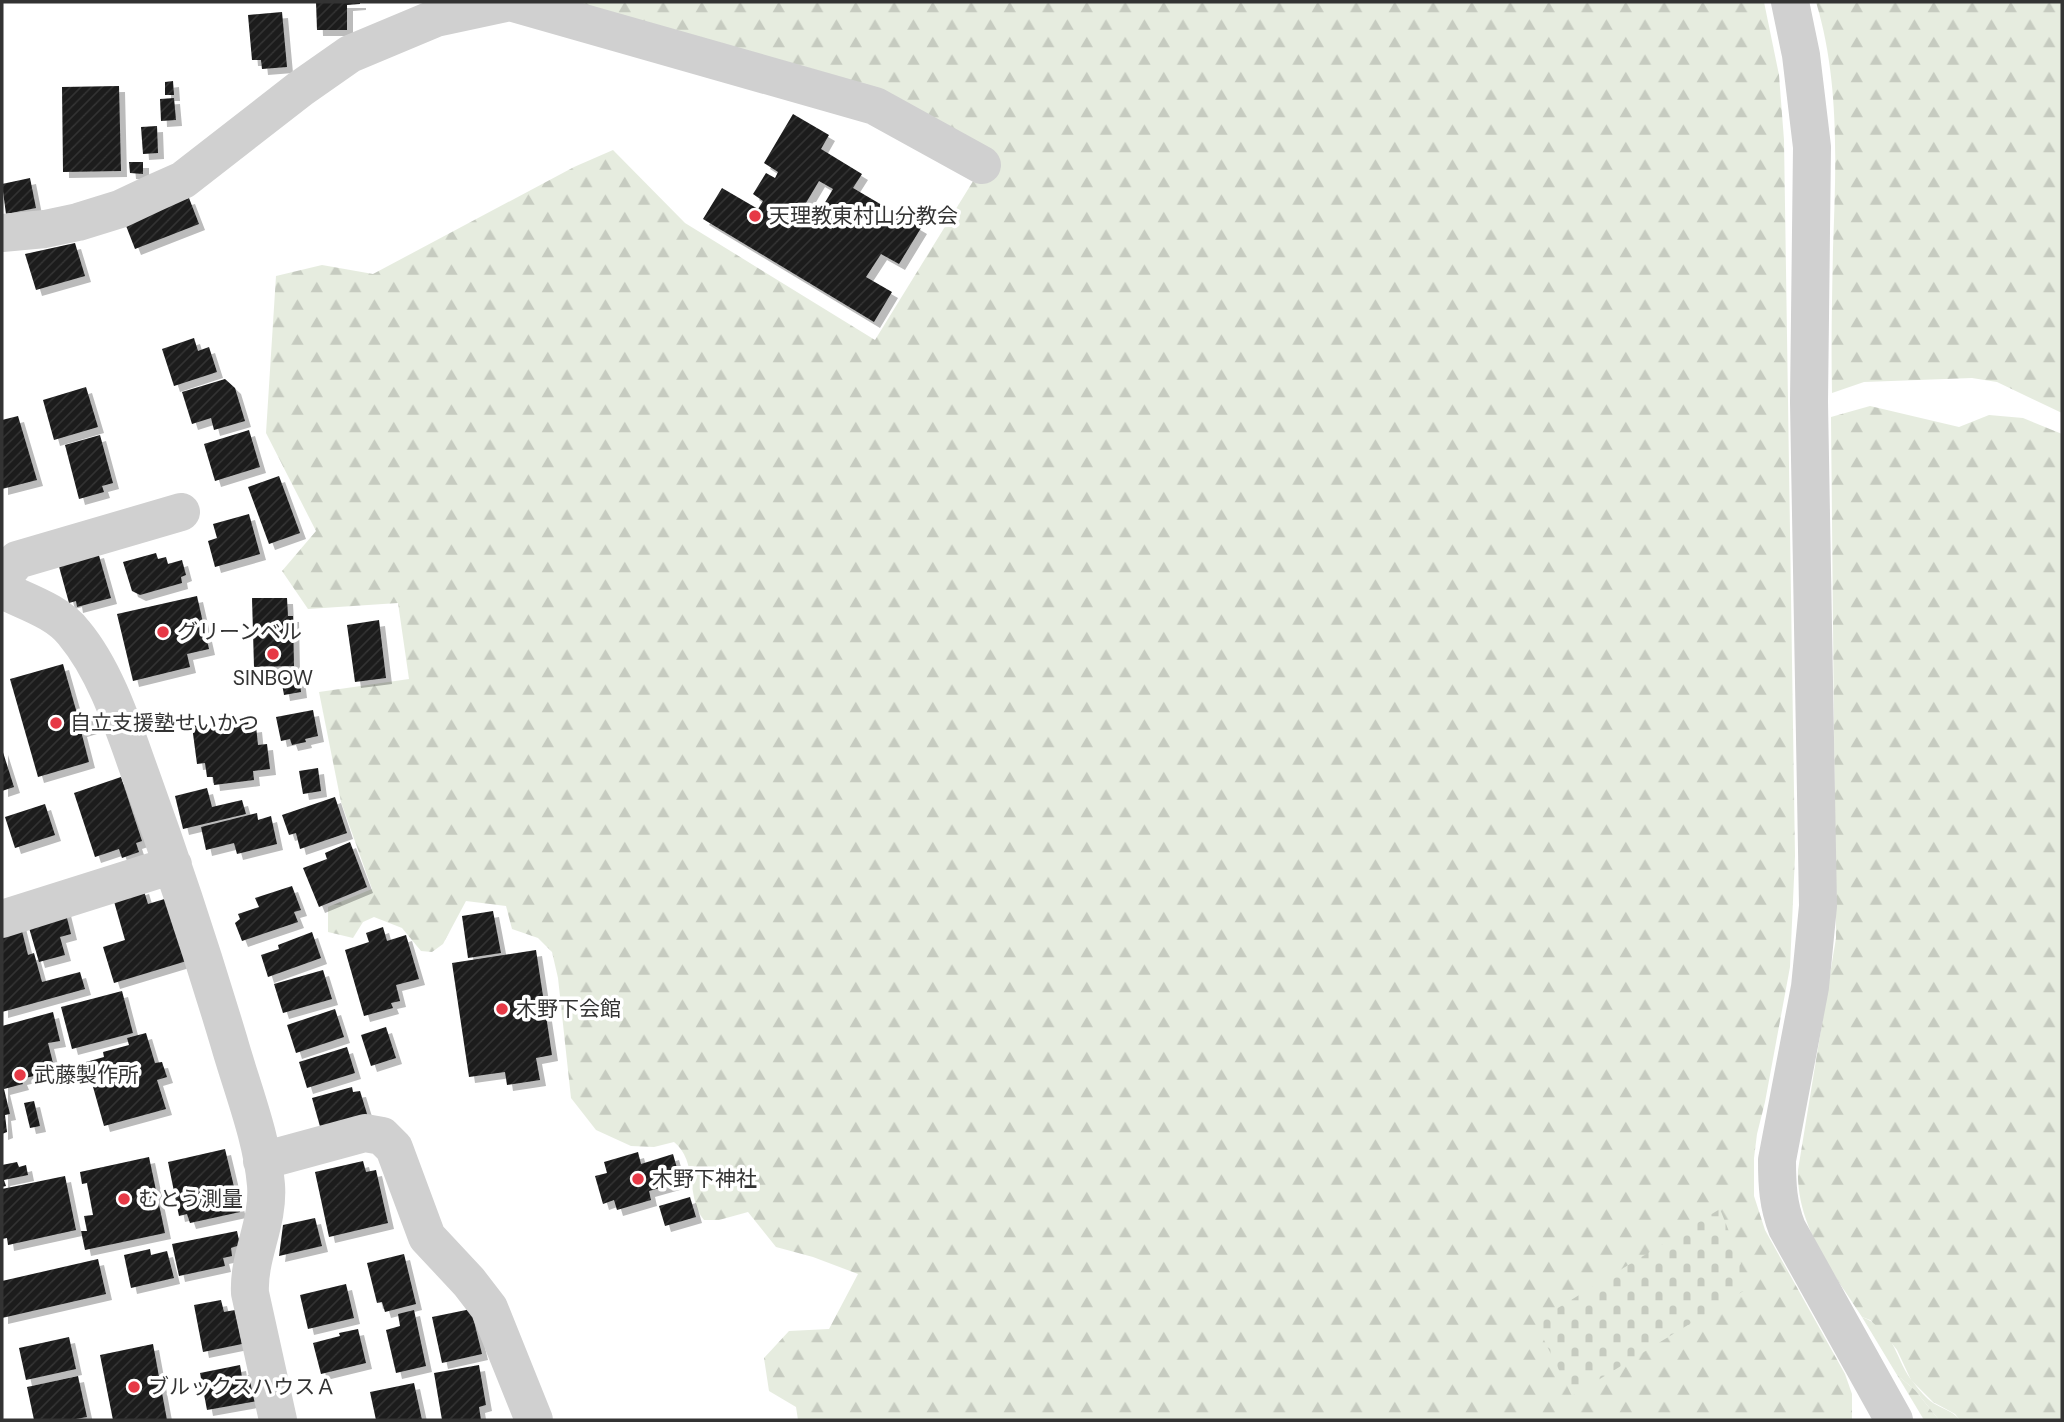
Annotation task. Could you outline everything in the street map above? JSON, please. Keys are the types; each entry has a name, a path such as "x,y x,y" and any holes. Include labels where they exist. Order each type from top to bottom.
{"street":[{"path":"2,233 45,229 78,222 120,208 183,180 307,83 350,54 436,18 510,2 875,106 982,165"},
{"path":"1790,2 1801,55 1812,147 1810,402 1818,906 1810,987 1776,1160 1777,1188 1780,1210 1787,1228 1894,1420"},
{"path":"2,579 17,560 181,512"},
{"path":"2,590 48,612 73,631 95,662 134,756 173,865 220,1011 266,1182 267,1204 249,1286 278,1420"},
{"path":"2,919 173,865"},
{"path":"262,1161 365,1133 382,1136 394,1148 427,1237 481,1296 492,1314 534,1420"}],"green space":[{"path":"551,2 1764,2 1779,75 1784,140 1795,856 1790,967 1757,1134 1754,1196 1765,1230 1845,1374 1852,1394 1852,1420 798,1420 796,1407 769,1391 764,1358 789,1331 829,1329 858,1274 776,1247 748,1212 719,1220 704,1220 695,1202 686,1159 674,1142 654,1147 631,1146 596,1130 571,1098 558,978 552,952 538,938 512,929 506,906 466,901 443,944 432,952 421,951 402,928 374,917 363,922 353,938 328,932 328,907 372,889 341,802 319,692 409,679 398,603 308,609 282,571 316,531 266,433 276,276 322,265 373,274 574,167 613,150 685,223 875,340 975,178 891,98"},
{"path":"1816,2 2062,2 2062,413 1997,382 1972,378 1864,382 1832,393 1835,124 1829,62"},
{"path":"1870,406 1959,427 1989,415 2023,418 2062,434 2062,1420 1960,1420 1955,1414 1933,1402 1911,1380 1897,1350 1883,1332 1870,1320 1862,1317 1839,1283 1818,1248 1803,1210 1799,1191 1798,1170 1836,938 1831,417"},
{"path":"1720,1209 1740,1259 1745,1290 1572,1396 1535,1322"},
{"path":"1862,1317 1874,1323 1889,1338 1908,1375 1923,1394 1960,1420 1939,1420 1915,1390 1897,1375"},
{"path":"1897,1375 1915,1390 1939,1420 1924,1420"}],"building":[{"path":"316,2 360,4 347,5 347,30 317,30"},
{"path":"282,12 287,67 262,69 261,60 252,60 248,15"},
{"path":"173,81 174,95 165,95 165,82"},
{"path":"119,86 121,171 63,172 62,87"},
{"path":"174,98 176,120 161,121 160,99"},
{"name":"天理教東村山分教会","path":"793,114 829,135 821,149 862,174 853,188 921,228 899,264 881,254 866,277 892,292 874,322 703,219 722,188 758,209 763,201 753,194 766,173 775,178 778,172 764,163","holes":["819,181 833,189 814,221 800,213"]},
{"path":"157,126 158,153 143,154 141,127"},
{"path":"129,162 143,162 143,174 130,173"},
{"path":"30,178 36,208 6,214 2,184"},
{"path":"189,198 199,224 135,249 123,218"},
{"path":"75,243 85,276 36,290 25,254"},
{"path":"194,338 198,351 209,347 217,372 174,386 162,349"},
{"path":"225,379 235,388 245,421 214,430 211,418 192,424 182,392"},
{"path":"86,387 98,427 54,440 43,400"},
{"path":"18,416 37,480 2,489 2,420"},
{"path":"249,430 260,467 215,481 204,444"},
{"path":"100,435 113,483 102,486 104,492 79,499 65,445"},
{"path":"279,476 300,533 269,544 248,487"},
{"path":"249,514 260,554 215,567 208,541 217,538 213,524"},
{"path":"98,552 111,598 77,607 76,601 69,603 58,563"},
{"path":"156,553 158,559 166,557 168,564 182,560 186,575 181,577 182,583 140,595 132,591 123,562"},
{"name":"グリーンベル","path":"197,596 209,649 187,654 190,667 133,681 117,614"},
{"path":"252,598 287,598 288,616 293,616 294,666 254,667"},
{"path":"379,620 386,678 355,682 347,625"},
{"name":"自立支援塾せいかつ","path":"63,664 78,717 87,714 91,728 81,731 89,762 38,777 10,679"},
{"path":"299,675 301,692 284,695 281,678"},
{"path":"313,710 318,736 292,745 290,739 281,741 276,717"},
{"path":"248,720 249,727 256,726 258,745 267,744 270,769 253,771 254,780 214,785 213,777 207,777 205,763 197,764 192,726"},
{"path":"2,749 14,787 2,791"},
{"path":"318,768 321,791 303,794 299,771"},
{"path":"121,777 142,841 136,843 139,852 122,858 119,849 95,857 74,793"},
{"path":"207,788 212,807 242,800 246,814 183,829 175,796"},
{"path":"335,797 347,833 300,849 296,833 289,835 282,815"},
{"path":"45,804 55,835 15,848 5,817"},
{"path":"257,813 258,820 271,816 277,844 237,854 234,843 206,850 201,827"},
{"path":"350,842 367,887 319,907 303,868 327,859 325,853"},
{"path":"292,886 301,910 294,912 298,922 242,941 235,923 240,919 238,914 259,907 255,898"},
{"path":"143,888 148,904 171,897 190,960 114,983 103,947 125,940 113,898"},
{"path":"65,910 71,934 60,937 65,955 39,962 27,921"},
{"path":"493,911 501,953 468,958 462,916"},
{"path":"20,923 28,955 34,953 42,982 80,972 85,989 2,1012 2,928"},
{"path":"383,927 387,941 406,935 419,979 396,985 400,1001 391,1003 393,1008 364,1016 345,950 369,942 366,933"},
{"path":"312,932 321,958 268,977 261,955 279,949 278,945"},
{"name":"木野下会館","path":"536,950 552,1055 536,1058 540,1080 507,1085 505,1072 469,1077 452,963"},
{"path":"323,970 332,999 283,1013 274,984"},
{"path":"122,991 133,1033 72,1049 61,1007"},
{"path":"335,1009 344,1037 296,1053 287,1025"},
{"name":"武藤製作所","path":"53,1012 60,1041 48,1043 55,1071 21,1079 23,1084 4,1089 10,1114 5,1115 7,1132 2,1134 2,1026"},
{"path":"386,1027 396,1058 371,1066 361,1035"},
{"path":"146,1033 155,1063 162,1062 167,1077 157,1080 166,1109 104,1126 86,1062 104,1057 103,1052 129,1045 127,1038"},
{"path":"347,1047 355,1073 307,1088 299,1062"},
{"path":"352,1087 353,1092 360,1091 368,1117 321,1130 312,1098"},
{"path":"34,1101 40,1126 30,1128 24,1103"},
{"path":"225,1149 240,1212 190,1223 187,1214 179,1216 168,1162"},
{"name":"木野下神社","path":"638,1152 641,1164 673,1154 681,1182 649,1191 651,1200 617,1210 614,1200 603,1204 595,1176 607,1173 604,1162"},
{"name":"むとう測量","path":"149,1157 165,1233 85,1250 81,1231 87,1231 84,1216 93,1215 87,1183 82,1184 80,1172"},
{"path":"363,1161 366,1172 376,1170 388,1223 329,1237 315,1172"},
{"path":"17,1162 19,1167 26,1165 28,1175 4,1180 6,1186 2,1187 2,1165"},
{"path":"65,1176 76,1230 8,1245 7,1238 2,1239 2,1189"},
{"path":"690,1197 696,1217 665,1226 659,1206"},
{"path":"315,1218 322,1246 279,1256 283,1225"},
{"path":"237,1231 240,1245 231,1248 232,1256 223,1258 225,1266 179,1276 172,1244"},
{"path":"150,1249 151,1255 167,1251 174,1278 131,1288 124,1255"},
{"path":"404,1254 416,1304 385,1312 382,1302 377,1303 367,1263"},
{"path":"98,1259 106,1294 2,1318 2,1281"},
{"path":"346,1284 354,1318 308,1329 300,1295"},
{"path":"221,1300 224,1312 235,1310 242,1344 203,1352 194,1305"},
{"path":"471,1309 482,1354 442,1363 432,1317"},
{"path":"414,1310 426,1366 396,1373 386,1330 400,1326 398,1314"},
{"path":"358,1329 366,1363 321,1374 313,1343"},
{"path":"69,1337 76,1369 26,1380 19,1348"},
{"name":"ブルックスハウスＡ","path":"153,1344 167,1420 113,1420 100,1355"},
{"path":"240,1365 242,1377 252,1375 257,1401 207,1410 200,1373"},
{"path":"479,1365 486,1405 479,1407 481,1420 442,1420 434,1373"},
{"path":"78,1376 87,1417 34,1420 27,1387"},
{"path":"414,1383 422,1420 376,1420 370,1392"}],"place":[{"name":"天理教東村山分教会","path":"755,216"},
{"name":"グリーンベル","path":"163,632"},
{"name":"SINBOW","path":"273,654"},
{"name":"自立支援塾せいかつ","path":"56,723"},
{"name":"木野下会館","path":"502,1009"},
{"name":"武藤製作所","path":"20,1075"},
{"name":"木野下神社","path":"638,1179"},
{"name":"むとう測量","path":"124,1199"},
{"name":"ブルックスハウスＡ","path":"134,1387"}]}
